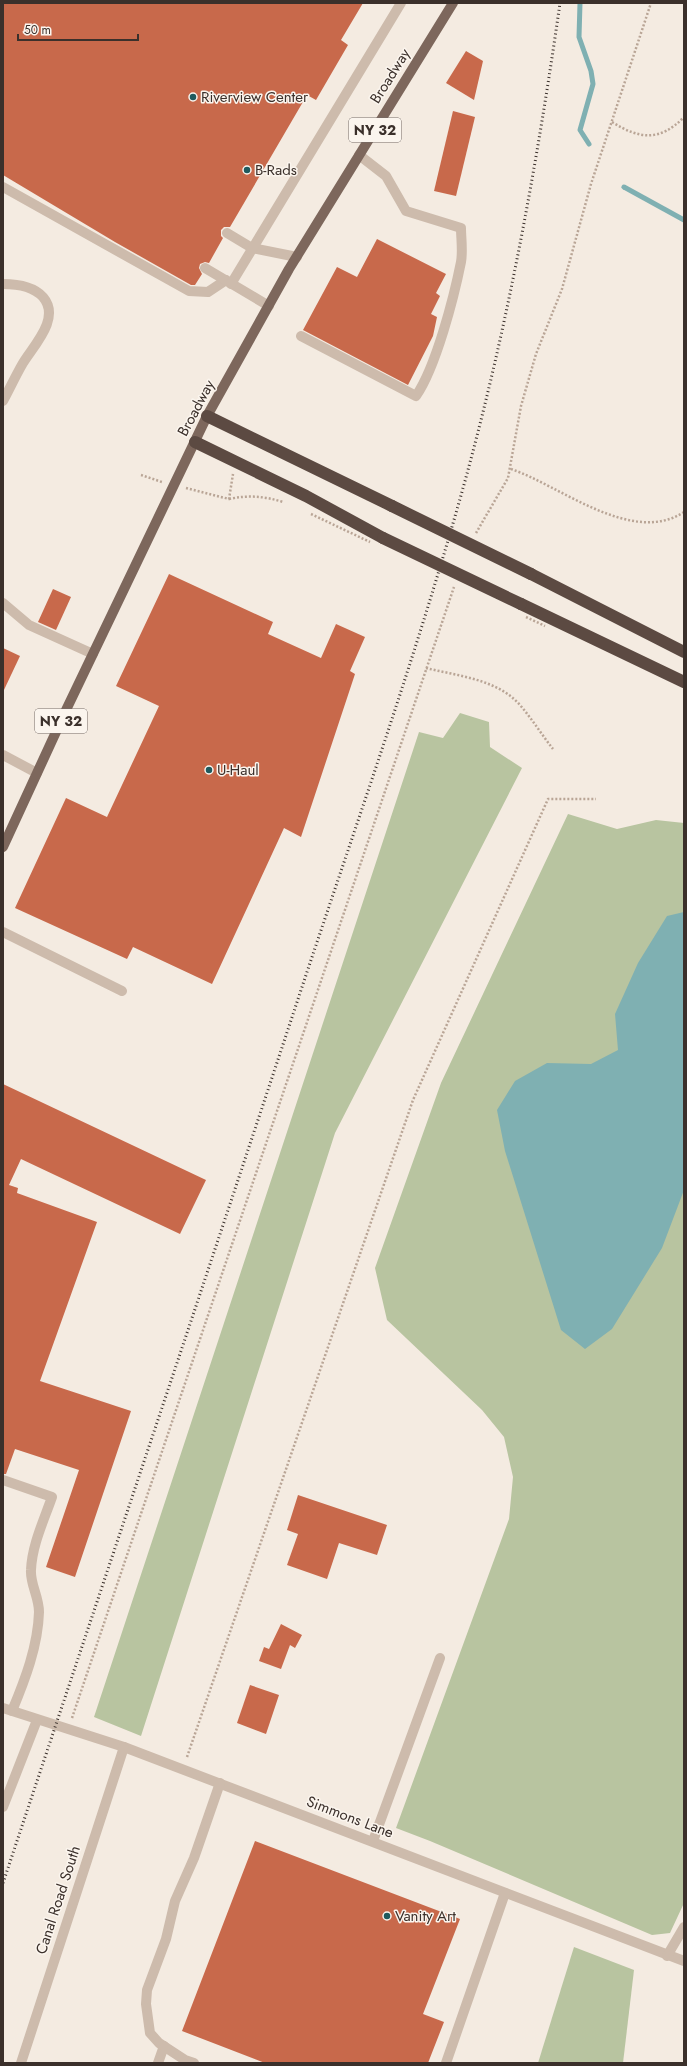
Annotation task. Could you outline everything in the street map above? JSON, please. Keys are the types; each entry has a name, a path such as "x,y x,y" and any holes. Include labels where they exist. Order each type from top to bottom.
{"highway":[{"path":"208,416 531,574 684,652"},
{"path":"195,442 312,499 383,538 684,682"}],"main road":[{"name":"Broadway","path":"3,847 6,833 37,773 208,416 297,257 453,3"}],"street":[{"path":"3,187 189,291 208,292 228,282 252,248 401,3"},
{"path":"301,336 416,396 426,382 436,352 461,260 461,228 406,211 386,176 359,155"},
{"path":"227,233 252,248 297,257"},
{"path":"205,268 269,306"},
{"path":"3,284 22,286 35,291 47,303 49,311 43,332 19,369 3,401"},
{"path":"3,603 29,625 93,654"},
{"path":"3,755 37,773"},
{"path":"3,932 122,991"},
{"path":"3,1480 52,1497 34,1552 30,1570 39,1610 35,1642 28,1670 8,1710"},
{"path":"373,1841 440,1658"},
{"name":"Simmons Lane","path":"8,1710 124,1747 373,1841 667,1956 684,1961"},
{"path":"3,1807 37,1720"},
{"name":"Canal Road South","path":"21,2063 124,1747"},
{"path":"194,2063 185,2060 164,2046 150,2033 147,2018 148,1990 166,1939 175,1901 194,1858 220,1783"},
{"path":"446,2063 505,1892"},
{"path":"667,1956 684,1926"},
{"path":"158,2063 164,2046"}],"path":[{"path":"473,540 508,478 511,469 521,406 536,354 555,309 569,270 591,184 651,3"},
{"path":"612,122 629,132 650,136 666,132 684,117"},
{"path":"229,499 235,462"},
{"path":"511,469 527,474 590,506 627,520 659,523 668,521 684,512"},
{"path":"141,476 174,486 229,499 245,496 268,497 289,503"},
{"path":"305,511 311,514"},
{"path":"68,1729 456,582"},
{"path":"426,668 483,682 501,690 519,704 553,749"},
{"path":"183,1769 413,1100 548,799 596,799"}],"green space":[{"path":"460,713 489,722 490,747 522,768 335,1133 141,1736 94,1717 419,732 443,738"},
{"path":"568,814 617,829 656,820 684,823 684,1903 670,1933 652,1935 396,1828 509,1519 513,1477 504,1437 482,1410 387,1320 375,1268 441,1083"},
{"path":"574,1947 634,1970 623,2063 538,2063"}],"water":[{"path":"684,912 684,1190 662,1248 612,1329 585,1349 561,1330 505,1151 497,1110 515,1081 547,1063 591,1064 618,1050 615,1014 638,963 667,916"}],"building":[{"name":"Riverview Center","path":"3,3 363,3 341,40 348,45 316,100 307,95 230,227 224,227 221,230 221,236 223,238 209,263 205,262 200,264 199,268 202,274 195,285 191,285 115,242 3,175"},
{"path":"466,51 483,61 474,100 446,83"},
{"path":"453,111 475,117 456,196 434,191"},
{"path":"377,239 446,274 436,293 440,296 431,314 437,317 433,336 408,385 303,330 337,267 357,277"},
{"path":"169,574 273,622 268,634 321,658 336,624 365,637 350,671 355,674 301,837 284,828 212,984 133,947 127,959 15,908 66,798 107,817 159,706 116,686"},
{"path":"53,589 71,597 56,630 38,622"},
{"path":"3,648 20,656 3,692"},
{"path":"3,1084 206,1180 180,1234 21,1159 9,1185 18,1188 17,1193 97,1222 40,1381 131,1411 75,1577 46,1567 79,1470 15,1449 6,1474 3,1474"},
{"path":"298,1495 387,1525 377,1555 339,1543 327,1579 287,1565 298,1534 287,1530"},
{"path":"281,1624 302,1635 295,1648 290,1645 281,1669 259,1661 264,1647 269,1649"},
{"path":"250,1685 279,1695 266,1734 237,1723"},
{"path":"255,1841 460,1919 423,2014 444,2022 428,2063 265,2063 182,2031"}],"waterway":[{"path":"580,3 579,37 591,71 593,84 580,130 589,144"},
{"path":"624,187 684,220"}],"railway":[{"path":"3,1883 383,746 422,626 458,506 490,382 518,256 541,130 560,3"}],"place":[{"name":"Riverview Center","path":"193,97"},
{"name":"B-Rads","path":"247,170"},
{"name":"U-Haul","path":"209,770"},
{"name":"Vanity Art","path":"387,1916"}]}
